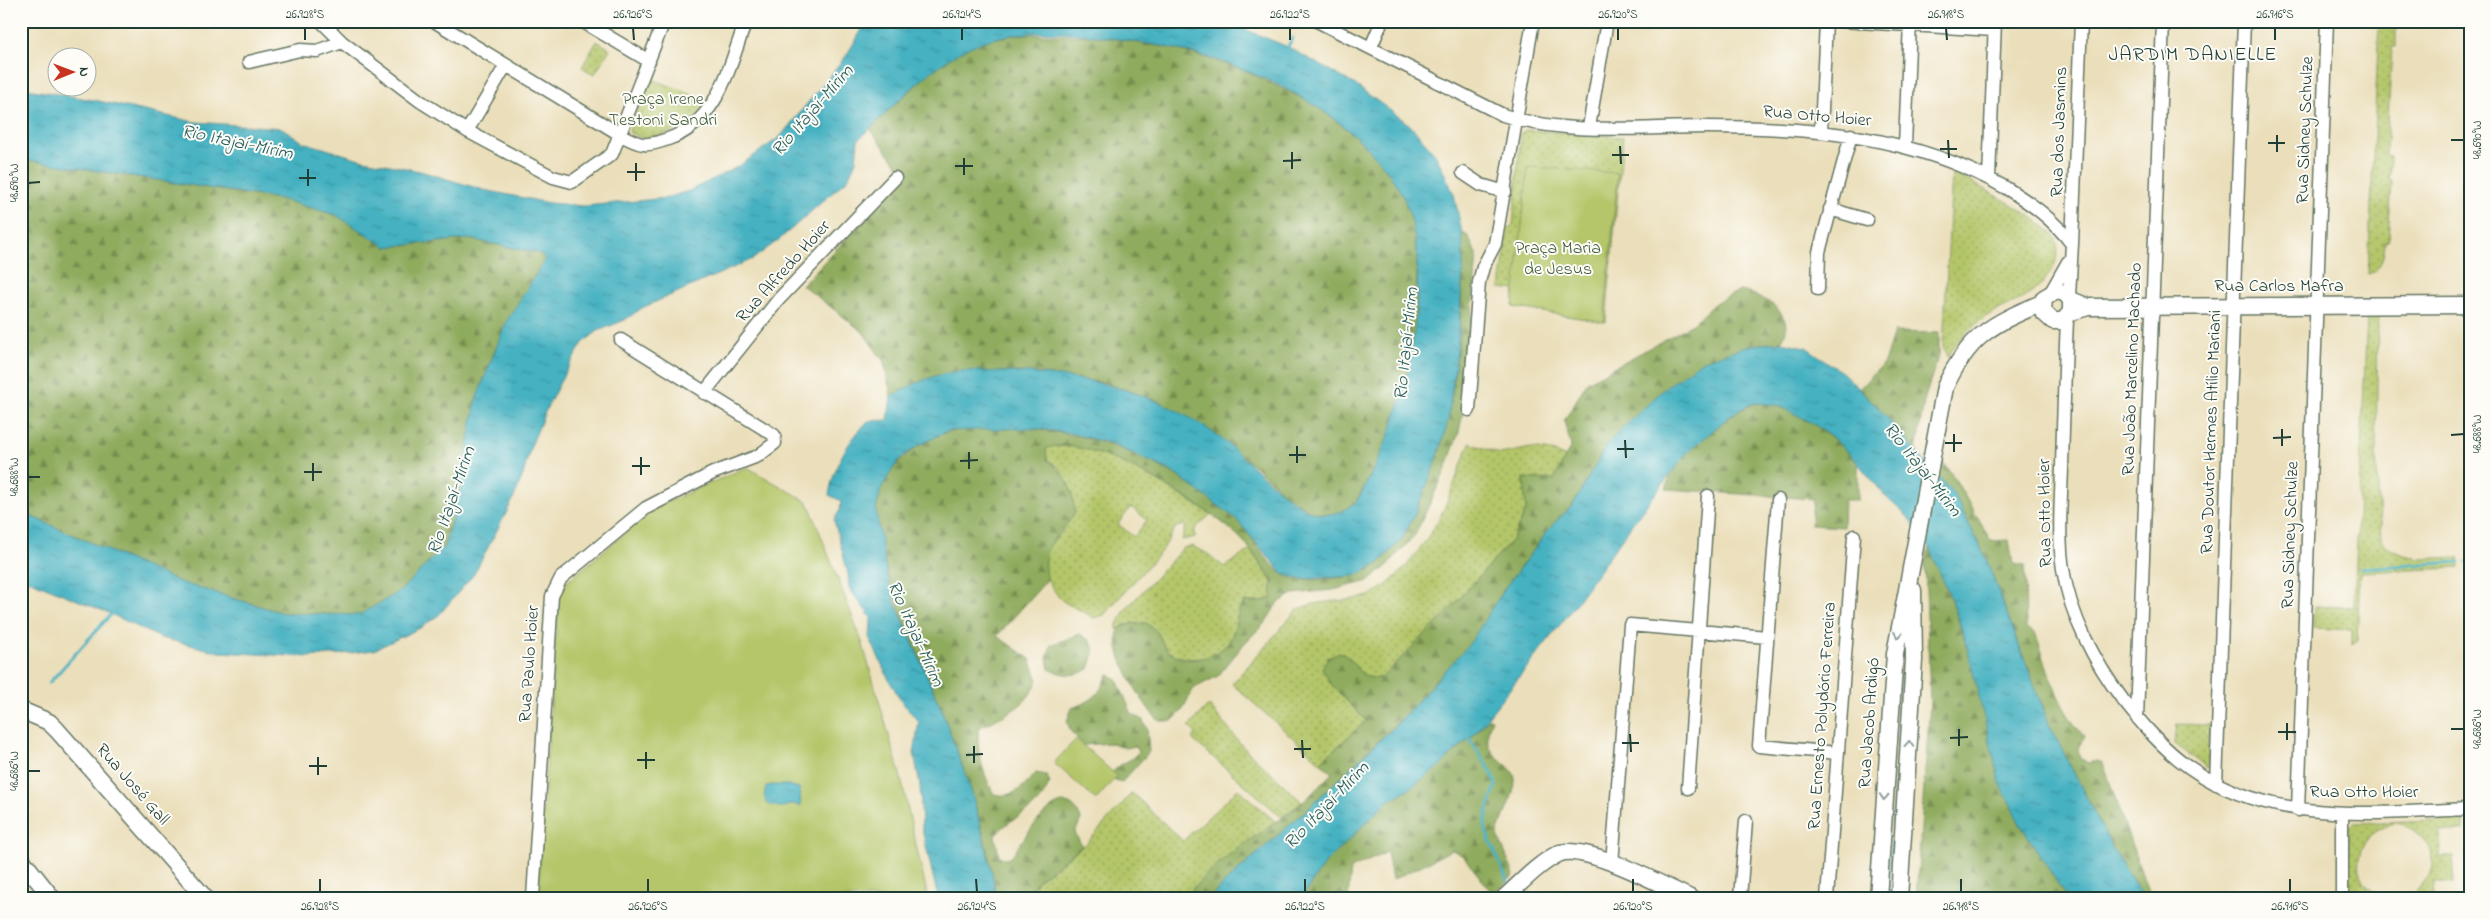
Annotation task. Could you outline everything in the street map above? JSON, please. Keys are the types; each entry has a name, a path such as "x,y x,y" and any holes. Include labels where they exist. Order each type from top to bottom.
{"main road":[{"name":"Rua Carlos Mafra","path":"2059,308 2470,305"},
{"name":"Rua Jacob Ardigó","path":"1878,898 1892,678 1935,431 1945,387 1959,358 1981,335 1997,323 2011,316 2059,308"},
{"name":"Rua Jacob Ardigó","path":"1899,898 1914,660 1914,547"},
{"name":"Rua José Gall","path":"21,710 38,716 53,726 205,898"},
{"path":"1504,898 1559,853 1568,851 1585,853 1690,898"},
{"path":"21,859 52,898"}],"street":[{"path":"321,21 342,42 401,88 467,131 567,182 578,180 612,154 664,21"},
{"path":"434,21 638,145 648,146 678,136 698,123 716,100 746,21"},
{"path":"582,21 649,61"},
{"name":"Rua Otto Hoier","path":"1317,21 1454,91 1525,122 1646,130 1706,127 1851,135 1906,146 1945,159 1989,179 2040,210 2059,227 2072,244 2071,257 2059,308 2066,348 2060,532 2065,583 2080,625 2102,670 2137,718 2187,766 2216,784 2298,810 2342,814 2470,809"},
{"path":"1371,47 1382,21"},
{"path":"1469,410 1479,282 1495,244 1532,21"},
{"path":"1589,127 1607,21"},
{"path":"1821,132 1826,21"},
{"path":"1841,21 1995,26 1989,179"},
{"name":"Rua dos Jasmins","path":"2072,244 2081,21"},
{"name":"Rua João Marcelino Machado","path":"2137,718 2163,21"},
{"name":"Rua Doutor Hermes Atílio Mariani","path":"2216,784 2244,21"},
{"name":"Rua Sidney Schulze","path":"2298,810 2327,21"},
{"path":"1906,146 1910,23"},
{"path":"249,62 300,50 317,51 342,42"},
{"path":"467,131 506,65"},
{"path":"1818,289 1818,252 1851,135"},
{"path":"1463,174 1481,185 1505,192"},
{"name":"Rua Alfredo Hoier","path":"704,393 779,299 895,178"},
{"path":"1830,209 1867,220"},
{"path":"621,340 704,393"},
{"name":"Rua Paulo Hoier","path":"533,898 551,611 556,586 561,578 646,508 713,473 758,456 775,443 774,435 704,393"},
{"path":"1688,788 1708,496"},
{"path":"1778,500 1758,746 1838,753"},
{"name":"Rua Ernesto Polydório Ferreira","path":"1827,898 1854,536"},
{"path":"1612,864 1630,625 1767,637"},
{"path":"2342,814 2342,898"},
{"path":"1740,898 1746,821"}],"green space":[{"path":"2379,21 2396,21 2396,47 2392,47 2386,155 2390,156 2389,180 2392,181 2388,241 2385,242 2383,257 2379,266 2368,274"},
{"path":"1021,34 1097,36 1177,49 1244,70 1312,103 1352,133 1373,152 1392,176 1405,199 1414,227 1417,264 1415,336 1399,409 1384,450 1357,500 1344,511 1326,515 1309,511 1280,490 1254,465 1158,401 1105,383 1029,372 953,372 930,378 891,396 884,362 862,331 802,285 906,176 870,129 924,78 955,55 987,40"},
{"path":"597,41 610,49 594,75 582,67"},
{"name":"Praça Irene Testoni Sandri","path":"649,78 709,99 695,120 664,135 642,138 630,133 629,130"},
{"name":"Praça Maria de Jesus","path":"1526,130 1623,137 1606,322 1513,307 1515,290 1500,288 1508,229 1513,225 1521,133"},
{"path":"21,159 280,199 336,215 386,247 468,239 541,254 546,260 532,280 461,487 444,547 399,592 359,615 283,613 182,583 21,512"},
{"name":"Praça Maria de Jesus","path":"1528,167 1618,173 1604,322 1513,307"},
{"path":"1952,173 2008,202 2038,221 2055,238 2058,253 2048,276 2037,289 1983,318 1966,333 1947,357 1943,346"},
{"path":"1462,233 1468,236 1477,256 1463,412 1459,432 1446,469 1415,535 1385,568 1369,581 1333,590 1293,594 1278,603 1265,623 1243,645 1218,676 1193,689 1182,711 1172,721 1159,721 1137,691 1122,662 1118,648 1117,637 1120,629 1128,625 1146,623 1157,632 1167,650 1175,656 1184,659 1204,658 1222,649 1229,642 1235,630 1240,609 1245,602 1261,602 1272,598 1271,579 1244,542 1229,528 1150,476 1119,461 1090,451 1065,446 1046,449 1047,460 1060,471 1068,483 1073,497 1075,513 1047,550 1045,568 1047,580 997,636 1030,659 1038,680 1027,698 1014,710 979,728 978,744 984,771 994,794 1008,795 1013,793 1023,787 1036,773 1046,775 1050,782 1038,802 1009,822 995,836 999,856 1006,859 1011,857 1044,814 1054,806 1064,803 1073,807 1081,819 1075,833 1082,846 1037,881 1025,898 996,898 986,843 970,789 952,736 894,594 883,556 876,510 882,486 888,476 912,450 932,438 956,430 999,428 1032,429 1064,433 1095,440 1125,450 1182,478 1234,517 1271,563 1289,577 1309,580 1354,576 1377,564 1394,548 1418,506 1431,474 1441,441 1455,373 1461,303"},
{"path":"1739,291 1758,296 1767,301 1782,315 1786,323 1786,332 1781,342 1752,345 1596,464 1573,505 1553,524 1504,589 1471,643 1399,721 1304,812 1219,888 1211,898 1187,898 1210,870 1310,796 1332,773 1320,762 1366,721 1330,683 1322,668 1328,658 1339,652 1350,660 1362,673 1373,678 1381,678 1446,614 1512,540 1526,510 1524,478 1554,480 1571,446 1564,421 1587,382 1691,325 1715,303"},
{"path":"2378,315 2376,455 2381,539 2388,547 2406,556 2428,558 2459,557 2460,568 2360,572 2357,640 2352,644 2352,630 2313,628 2314,606 2354,607 2367,316"},
{"path":"1894,332 1939,333 1939,354 1924,401 1916,451 1859,389 1884,363"},
{"path":"1757,403 1785,409 1799,415 1825,432 1858,463 1858,500 1844,500 1843,527 1811,525 1813,499 1666,489 1672,470 1678,461 1698,441 1723,421"},
{"path":"1470,443 1500,454 1531,448 1552,451 1566,457 1554,480 1524,479 1526,510 1512,540 1446,614 1381,678 1370,677 1361,673 1348,656 1330,683 1366,721 1320,762 1232,684 1297,610 1314,604 1368,596 1379,590 1403,570 1424,543 1441,516"},
{"path":"1051,446 1077,447 1096,451 1148,475 1211,514 1195,529 1195,537 1182,540 1186,525 1176,527 1163,549 1104,615 1094,618 1062,600 1053,589 1045,572 1044,558 1047,551 1063,531 1060,468 1047,459 1046,449","holes":["1131,507 1147,520 1134,537 1118,524"]},
{"path":"1941,460 1952,474 1991,541 2009,540 2013,564 2025,566 2026,628 2035,632 2060,700 2084,736 2078,749 2080,758 2088,763 2097,761 2103,763 2149,894 2171,898 2144,898 2115,853 2049,724 1985,556 1954,494 1938,476"},
{"path":"747,467 808,502 862,642 900,774 928,898 537,898 559,589 656,507"},
{"path":"1192,546 1208,554 1224,567 1250,550 1272,581 1272,598 1261,602 1245,602 1242,605 1238,613 1235,630 1228,643 1221,650 1204,658 1194,659 1184,658 1166,650 1157,632 1146,623 1124,625 1118,630 1116,628 1125,610 1183,548"},
{"path":"1929,548 1952,600 1978,684 1993,755 2019,822 2067,898 1916,898 1930,703 1925,559"},
{"path":"1080,634 1090,641 1095,650 1089,669 1069,675 1049,669 1047,658 1051,645"},
{"path":"1108,675 1116,678 1132,714 1142,719 1147,728 1149,752 1122,782 1115,780 1113,772 1138,752 1135,746 1126,748 1112,743 1084,745 1071,732 1067,721 1072,708 1090,700 1098,693"},
{"path":"1209,705 1243,747 1302,802 1282,817 1192,739 1196,734 1189,726"},
{"path":"1489,718 1492,719 1488,733 1488,743 1492,751 1510,768 1514,774 1515,782 1510,801 1497,833 1514,875 1494,895 1463,856 1452,850 1392,880 1387,852 1351,869 1348,898 1301,898 1326,862 1387,802 1413,786 1439,766 1470,739"},
{"path":"2177,724 2210,725 2208,768 2175,744"},
{"path":"1076,739 1117,776 1096,800 1054,763"},
{"path":"1238,789 1276,822 1194,886 1187,898 1025,898 1037,881 1087,843 1132,793 1183,841"},
{"path":"2463,819 2463,830 2440,832 2440,857 2453,857 2453,883 2434,883 2433,898 2408,898 2429,876 2432,860 2429,847 2420,835 2403,824 2387,825 2373,833 2364,847 2360,863 2362,879 2374,891 2395,898 2350,898 2348,827 2353,823"}],"water":[{"name":"Rio Itajaí-Mirim","path":"867,21 1225,21 1288,47 1354,84 1410,125 1436,155 1454,194 1462,233 1463,267 1458,342 1448,421 1436,463 1414,516 1402,539 1378,564 1355,576 1300,579 1283,574 1235,518 1171,471 1109,443 1070,433 1031,428 947,431 916,447 902,457 892,470 881,489 876,510 887,576 895,602 941,708 972,793 992,872 996,898 938,898 922,829 920,786 914,753 919,722 902,702 890,682 870,639 871,618 849,588 848,574 834,520 840,510 841,501 829,495 834,473 842,455 854,437 868,421 888,420 891,396 929,378 959,371 1033,373 1061,376 1117,388 1144,396 1170,407 1219,437 1299,505 1316,513 1329,514 1347,508 1361,494 1388,436 1405,384 1415,330 1418,282 1414,236 1410,215 1403,197 1385,168 1362,143 1335,120 1306,100 1274,83 1240,68 1207,57 1150,44 1090,35 1037,33 1019,34 985,41 950,58 917,83 858,140 856,161 848,179 780,239 753,259 642,308 625,320 598,331 583,343 546,410 531,446 523,475 512,502 474,574 439,615 420,628 374,650 309,657 219,652 161,638 111,614 21,577 21,512 182,583 283,613 359,615 399,592 444,547 461,487 476,400 506,322 545,260 541,254 535,252 468,239 386,247 336,215 280,199 21,159 21,88 48,92 48,98 82,98 195,122 282,128 303,142 360,159 420,171 484,190 549,203 585,206 666,198 689,191 739,166 780,137 846,56"},
{"name":"Rio Itajaí-Mirim","path":"1781,342 1806,347 1843,373 1874,403 1954,494 1985,556 2049,724 2115,853 2144,898 2067,898 2019,822 2000,783 1965,639 1952,600 1929,548 1908,517 1887,498 1850,454 1831,436 1814,424 1778,405 1757,403 1748,405 1731,415 1686,454 1635,520 1564,620 1477,731 1440,766 1387,802 1326,862 1301,898 1211,898 1219,888 1304,812 1398,723 1470,643 1504,589 1553,524 1573,505 1608,443 1631,420 1664,389 1703,360 1752,345"},
{"path":"770,785 789,785 800,789 801,806 792,804 780,807 767,804 764,796 766,787"}],"waterway":[{"path":"1286,51 1292,38"},
{"path":"2360,568 2460,562"},
{"path":"49,683 114,611"},
{"path":"1888,898 1904,664"},
{"path":"1468,737 1492,773 1496,785 1487,812 1485,829 1508,882"}],"district":[{"name":"JARDIM DANIELLE","path":"2193,55"}]}
